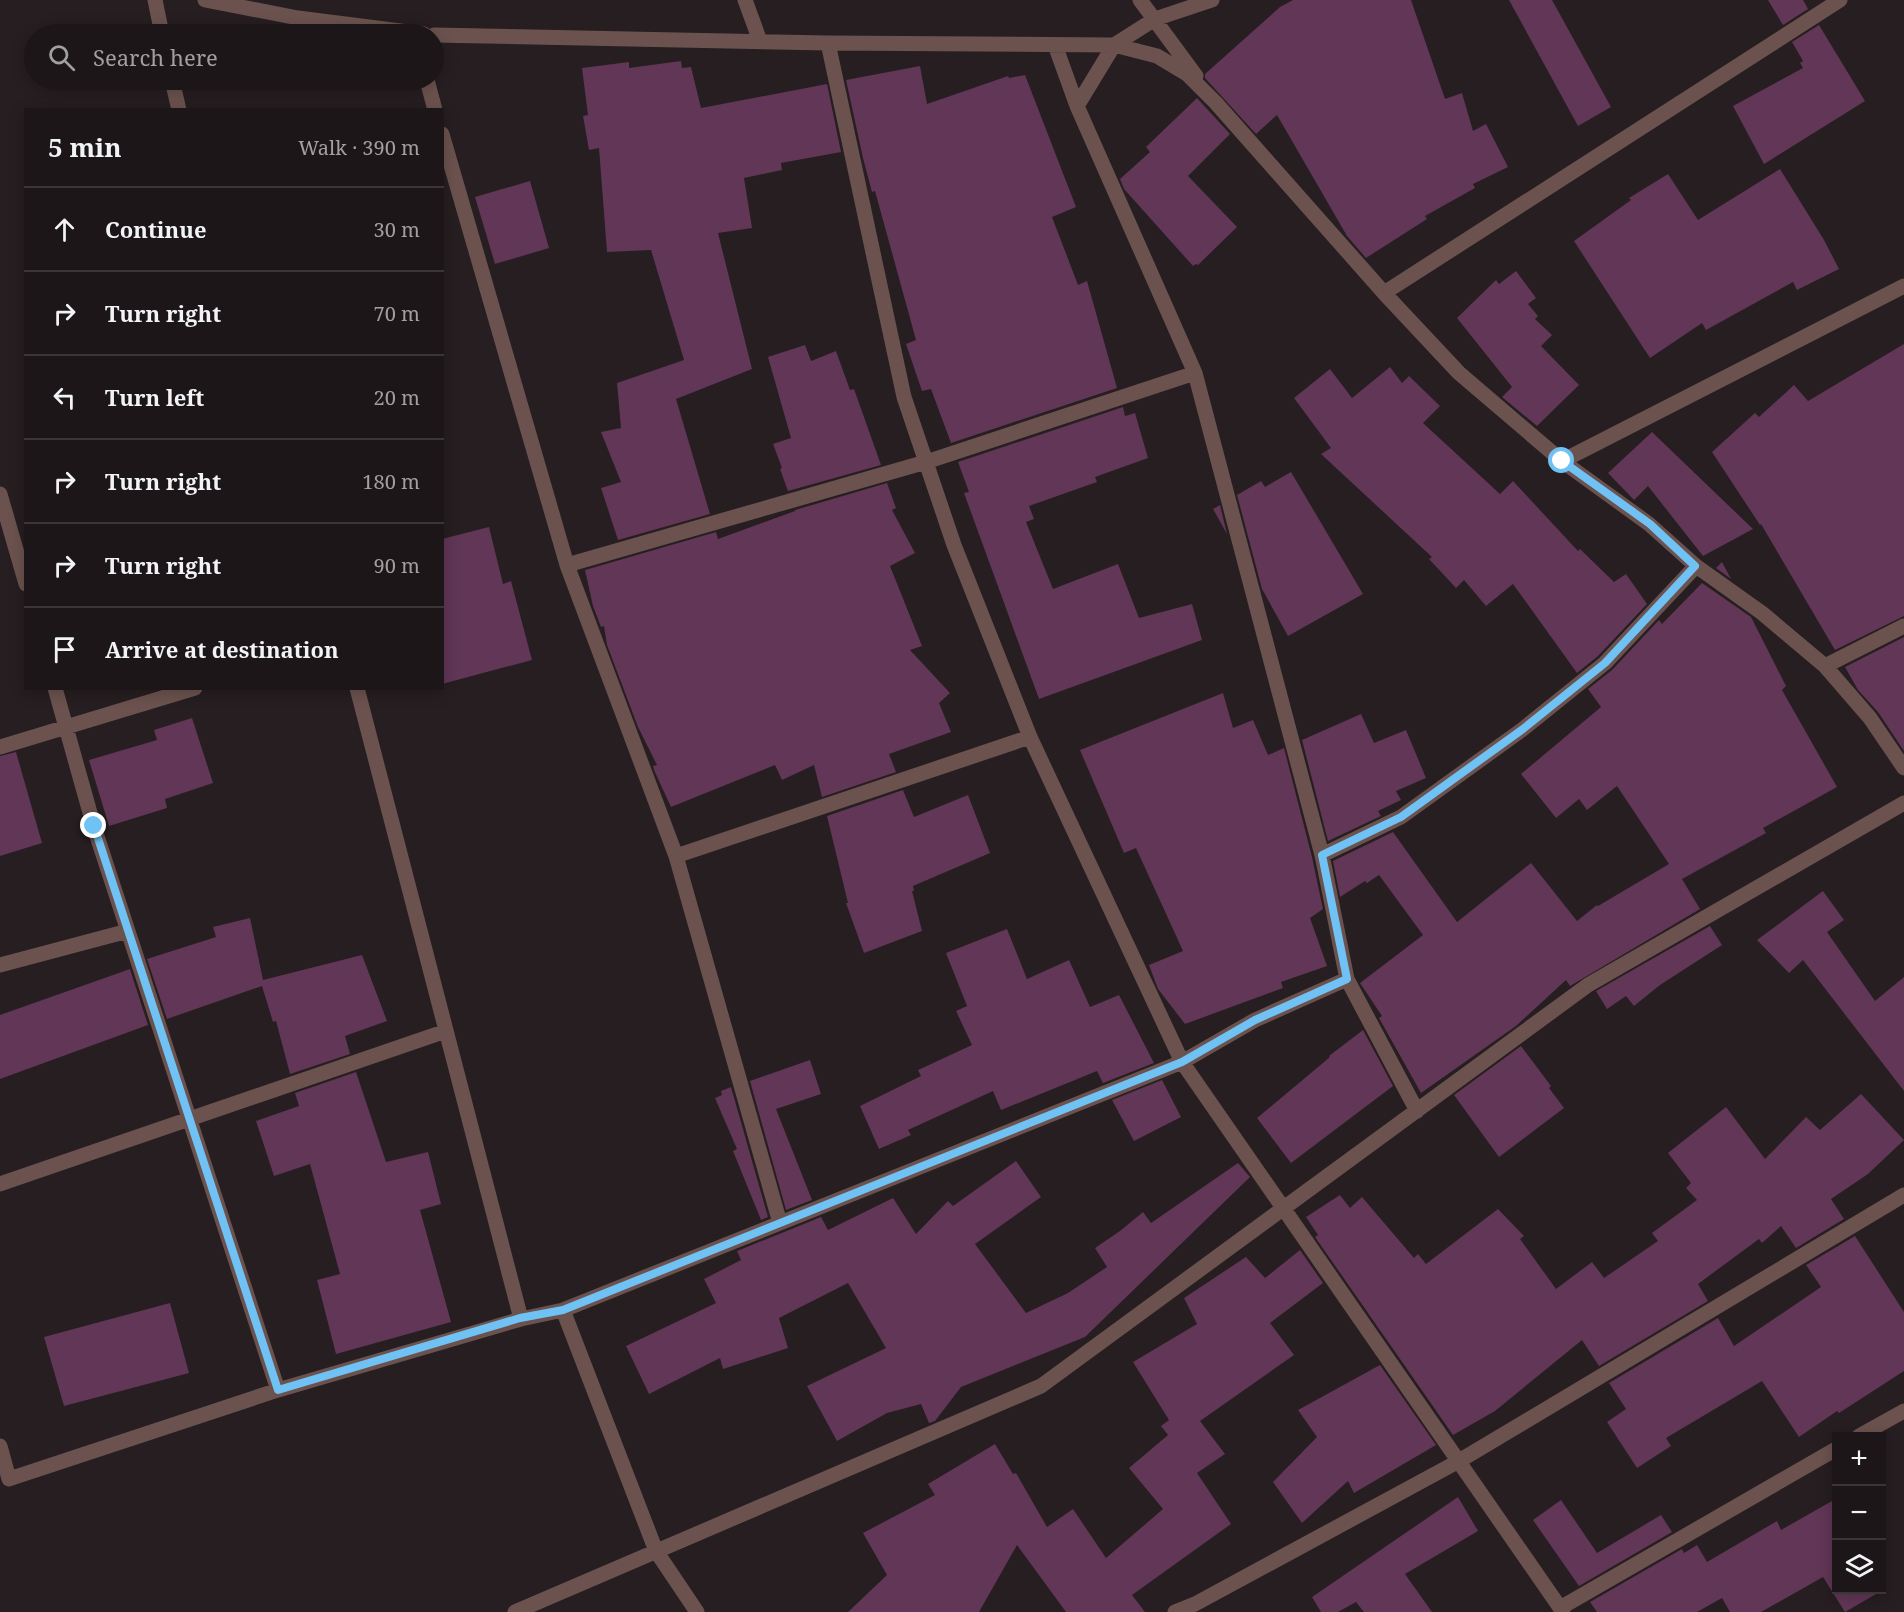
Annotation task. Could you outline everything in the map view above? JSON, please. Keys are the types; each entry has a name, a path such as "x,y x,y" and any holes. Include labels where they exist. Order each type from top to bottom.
{"street":[{"path":"155,0 160,24"},
{"path":"205,0 342,24"},
{"path":"745,0 760,41"},
{"path":"1140,0 1216,103"},
{"path":"1077,106 1114,45 1155,19 1212,0"},
{"path":"1384,293 1840,0"},
{"path":"444,35 828,43 1114,45 1157,56 1187,75 1216,103 1384,293 1459,373 1562,461 1650,524 1695,566 1762,613 1825,666 1870,718 1904,768"},
{"path":"828,43 904,397 954,545 1030,737 1182,1062 1562,1610 1832,1451"},
{"path":"1055,45 1077,106 1194,373 1322,855 1347,979 1416,1111"},
{"path":"174,90 179,108"},
{"path":"430,90 434,108"},
{"path":"444,141 567,565 676,856 780,1223"},
{"path":"1562,461 1904,286"},
{"path":"567,565 926,462 1194,373"},
{"path":"0,494 24,577"},
{"path":"1322,855 1401,817 1523,729 1605,663 1695,566"},
{"path":"1825,666 1904,626"},
{"path":"56,690 94,826 278,1390"},
{"path":"0,747 188,690"},
{"path":"358,690 520,1318"},
{"path":"676,856 1030,737"},
{"path":"515,1612 1041,1386 1588,985 1904,802"},
{"path":"0,965 128,931"},
{"path":"0,1446 9,1479 278,1390 520,1318 563,1310 1182,1062 1255,1020 1347,979"},
{"path":"0,1184 446,1031"},
{"path":"1175,1612 1198,1608 1459,1461 1904,1194"},
{"path":"563,1310 656,1551 697,1612"},
{"path":"1868,1432 1904,1411"}],"building":[{"path":"1293,0 1411,0 1445,99 1462,93 1473,131 1486,124 1508,167 1473,184 1475,188 1425,216 1427,219 1366,258 1347,236 1277,115 1256,134 1205,78 1205,74 1280,7"},
{"path":"1509,0 1552,0 1611,107 1578,126"},
{"path":"1768,0 1803,0 1808,9 1783,25"},
{"path":"1819,25 1865,101 1764,164 1733,106 1803,68 1800,63 1803,61 1792,42"},
{"path":"681,61 682,68 691,67 701,108 827,84 841,152 781,163 782,170 744,178 752,228 718,233 752,369 676,399 710,514 618,540 601,488 621,482 601,432 621,428 617,383 684,360 651,250 607,252 599,148 589,150 583,116 588,115 582,68 629,62 629,68"},
{"path":"920,66 927,104 1008,76 1009,78 1025,75 1076,207 1052,217 1078,285 1087,281 1117,388 951,443 931,389 922,391 906,344 916,340 875,191 872,192 846,80"},
{"path":"1197,98 1230,134 1188,176 1237,227 1198,265 1193,266 1124,189 1120,179 1150,152 1146,147"},
{"path":"1780,169 1824,240 1839,269 1797,290 1793,282 1706,330 1702,323 1650,358 1574,241 1631,200 1629,198 1668,174 1698,220"},
{"path":"530,181 549,248 495,264 475,197"},
{"path":"1516,271 1536,298 1528,304 1538,316 1535,319 1552,335 1541,346 1579,385 1537,426 1502,397 1512,387 1457,318 1496,280 1499,284"},
{"path":"1904,344 1904,616 1835,650 1761,524 1712,452 1755,413 1759,417 1794,385 1808,401"},
{"path":"805,345 811,361 836,351 850,390 854,389 881,465 788,491 773,444 791,438 768,357"},
{"path":"1390,367 1402,383 1409,376 1440,406 1423,423 1500,494 1513,481 1578,551 1580,549 1614,582 1626,574 1647,604 1598,656 1577,673 1513,584 1486,606 1464,580 1456,588 1429,559 1432,557 1321,454 1331,448 1294,398 1330,369 1352,398"},
{"path":"1123,407 1125,416 1135,413 1148,458 1095,477 1097,482 1029,506 1034,519 1026,522 1053,589 1118,564 1139,618 1192,604 1202,640 1039,699 964,493 969,492 958,462"},
{"path":"1652,432 1753,529 1703,556 1648,486 1634,500 1608,473"},
{"path":"1291,472 1363,594 1288,636 1262,589 1237,495 1261,481 1265,487"},
{"path":"887,483 896,508 892,510 915,553 890,566 922,646 910,650 950,693 939,703 951,732 889,754 896,772 822,797 814,765 782,780 775,765 671,807 654,770 653,766 657,765 638,727 607,645 604,626 601,627 593,606 585,570 716,532 718,539 795,510"},
{"path":"1220,505 1227,534 1213,509"},
{"path":"489,527 503,584 511,581 532,660 444,683 444,538"},
{"path":"1722,562 1731,579 1716,568"},
{"path":"1702,583 1751,617 1786,686 1782,690 1837,787 1763,828 1766,833 1682,879 1700,909 1570,986 1566,980 1516,1026 1421,1093 1379,1018 1382,1016 1360,983 1423,935 1379,875 1340,897 1333,861 1393,832 1457,922 1531,863 1577,921 1597,905 1669,864 1617,786 1587,810 1579,799 1556,818 1521,774 1601,707 1588,689 1612,670 1659,620 1662,624"},
{"path":"1904,637 1904,751 1878,712 1858,690 1845,667"},
{"path":"1223,693 1233,728 1253,720 1268,755 1284,748 1323,909 1310,918 1327,966 1281,982 1283,988 1185,1024 1158,989 1149,965 1183,951 1136,848 1124,853 1080,750"},
{"path":"1361,714 1374,743 1406,730 1426,778 1396,791 1401,800 1378,811 1381,816 1328,841 1302,740"},
{"path":"192,718 213,783 165,799 167,808 109,826 89,760 157,740 154,730"},
{"path":"16,752 42,843 0,856 0,756"},
{"path":"903,790 914,817 968,795 990,853 913,886 914,891 912,891 922,931 864,953 846,903 848,903 827,816"},
{"path":"1823,891 1844,920 1827,932 1875,1001 1904,977 1904,1091 1803,960 1789,973 1757,940"},
{"path":"250,918 263,980 362,955 387,1021 345,1036 350,1054 290,1074 276,1021 273,1022 262,986 167,1019 147,959 216,937 213,927"},
{"path":"1710,926 1722,945 1660,985 1634,1006 1626,996 1607,1009 1596,991"},
{"path":"1007,929 1027,979 1069,960 1090,1007 1119,995 1154,1063 1103,1083 1097,1071 1001,1110 993,1091 908,1130 911,1135 879,1149 860,1106 921,1076 918,1070 972,1045 956,1011 967,1006 946,953"},
{"path":"130,969 148,1025 0,1079 0,1015"},
{"path":"1363,1030 1393,1086 1291,1163 1257,1118"},
{"path":"1521,1046 1551,1086 1549,1088 1564,1108 1499,1157 1454,1095"},
{"path":"810,1060 821,1094 776,1109 812,1200 786,1210 750,1081"},
{"path":"356,1072 386,1162 428,1152 441,1204 420,1210 451,1322 336,1354 317,1280 340,1274 310,1164 274,1176 256,1121 299,1106 295,1093"},
{"path":"1162,1080 1181,1117 1134,1141 1112,1100"},
{"path":"731,1087 768,1217 761,1220 733,1151 737,1149 715,1098 722,1095 721,1091"},
{"path":"1861,1094 1904,1140 1868,1174 1831,1199 1844,1219 1796,1248 1781,1226 1762,1243 1759,1239 1698,1284 1708,1301 1599,1366 1582,1340 1495,1411 1453,1435 1315,1237 1318,1235 1306,1217 1340,1195 1350,1208 1362,1197 1414,1258 1418,1254 1426,1264 1498,1209 1524,1236 1520,1239 1556,1289 1592,1262 1604,1278 1658,1241 1652,1233 1697,1200 1686,1188 1691,1183 1668,1153 1726,1107 1765,1159 1806,1117 1820,1130"},
{"path":"1016,1161 1041,1197 975,1244 1026,1313 1068,1293 1107,1267 1095,1248 1143,1212 1151,1223 1238,1163 1250,1177 1085,1337 961,1387 935,1421 929,1423 921,1404 887,1413 837,1441 807,1386 886,1348 848,1283 779,1318 788,1348 723,1369 720,1358 649,1394 626,1346 716,1303 704,1279 741,1260 737,1251 821,1217 828,1230 893,1198 916,1234 948,1201 953,1206"},
{"path":"1855,1236 1904,1312 1904,1371 1799,1437 1762,1381 1666,1438 1671,1446 1637,1468 1607,1422 1626,1409 1609,1383 1718,1318 1734,1346 1821,1287 1806,1265"},
{"path":"1300,1250 1323,1283 1270,1323 1294,1355 1200,1421 1225,1454 1197,1473 1231,1524 1132,1595 1145,1612 1066,1612 1017,1545 979,1612 848,1612 887,1575 863,1533 935,1495 928,1484 995,1444 1013,1474 1016,1473 1047,1527 1073,1509 1106,1558 1163,1509 1129,1468 1168,1435 1161,1426 1169,1420 1133,1362 1197,1324 1184,1298 1246,1257 1265,1278"},
{"path":"170,1303 189,1373 64,1406 44,1337"},
{"path":"1380,1365 1436,1445 1354,1493 1348,1481 1302,1523 1273,1482 1317,1437 1298,1410"},
{"path":"1458,1497 1478,1531 1405,1574 1432,1612 1364,1612 1356,1602 1338,1612 1321,1612 1312,1597"},
{"path":"1561,1500 1597,1553 1661,1515 1672,1532 1579,1586 1533,1520"},
{"path":"1832,1501 1832,1591 1823,1577 1761,1612 1730,1612 1722,1598 1697,1612 1597,1612 1590,1602 1682,1549 1684,1553 1697,1545 1707,1562 1777,1521 1781,1530"},
{"path":"1834,1594 1876,1594 1845,1612"}],"route":[{"path":"94,826 278,1390 520,1318 563,1310 1182,1062 1255,1020 1347,979 1322,855 1401,817 1523,729 1605,663 1695,566 1650,524 1562,461"}]}
